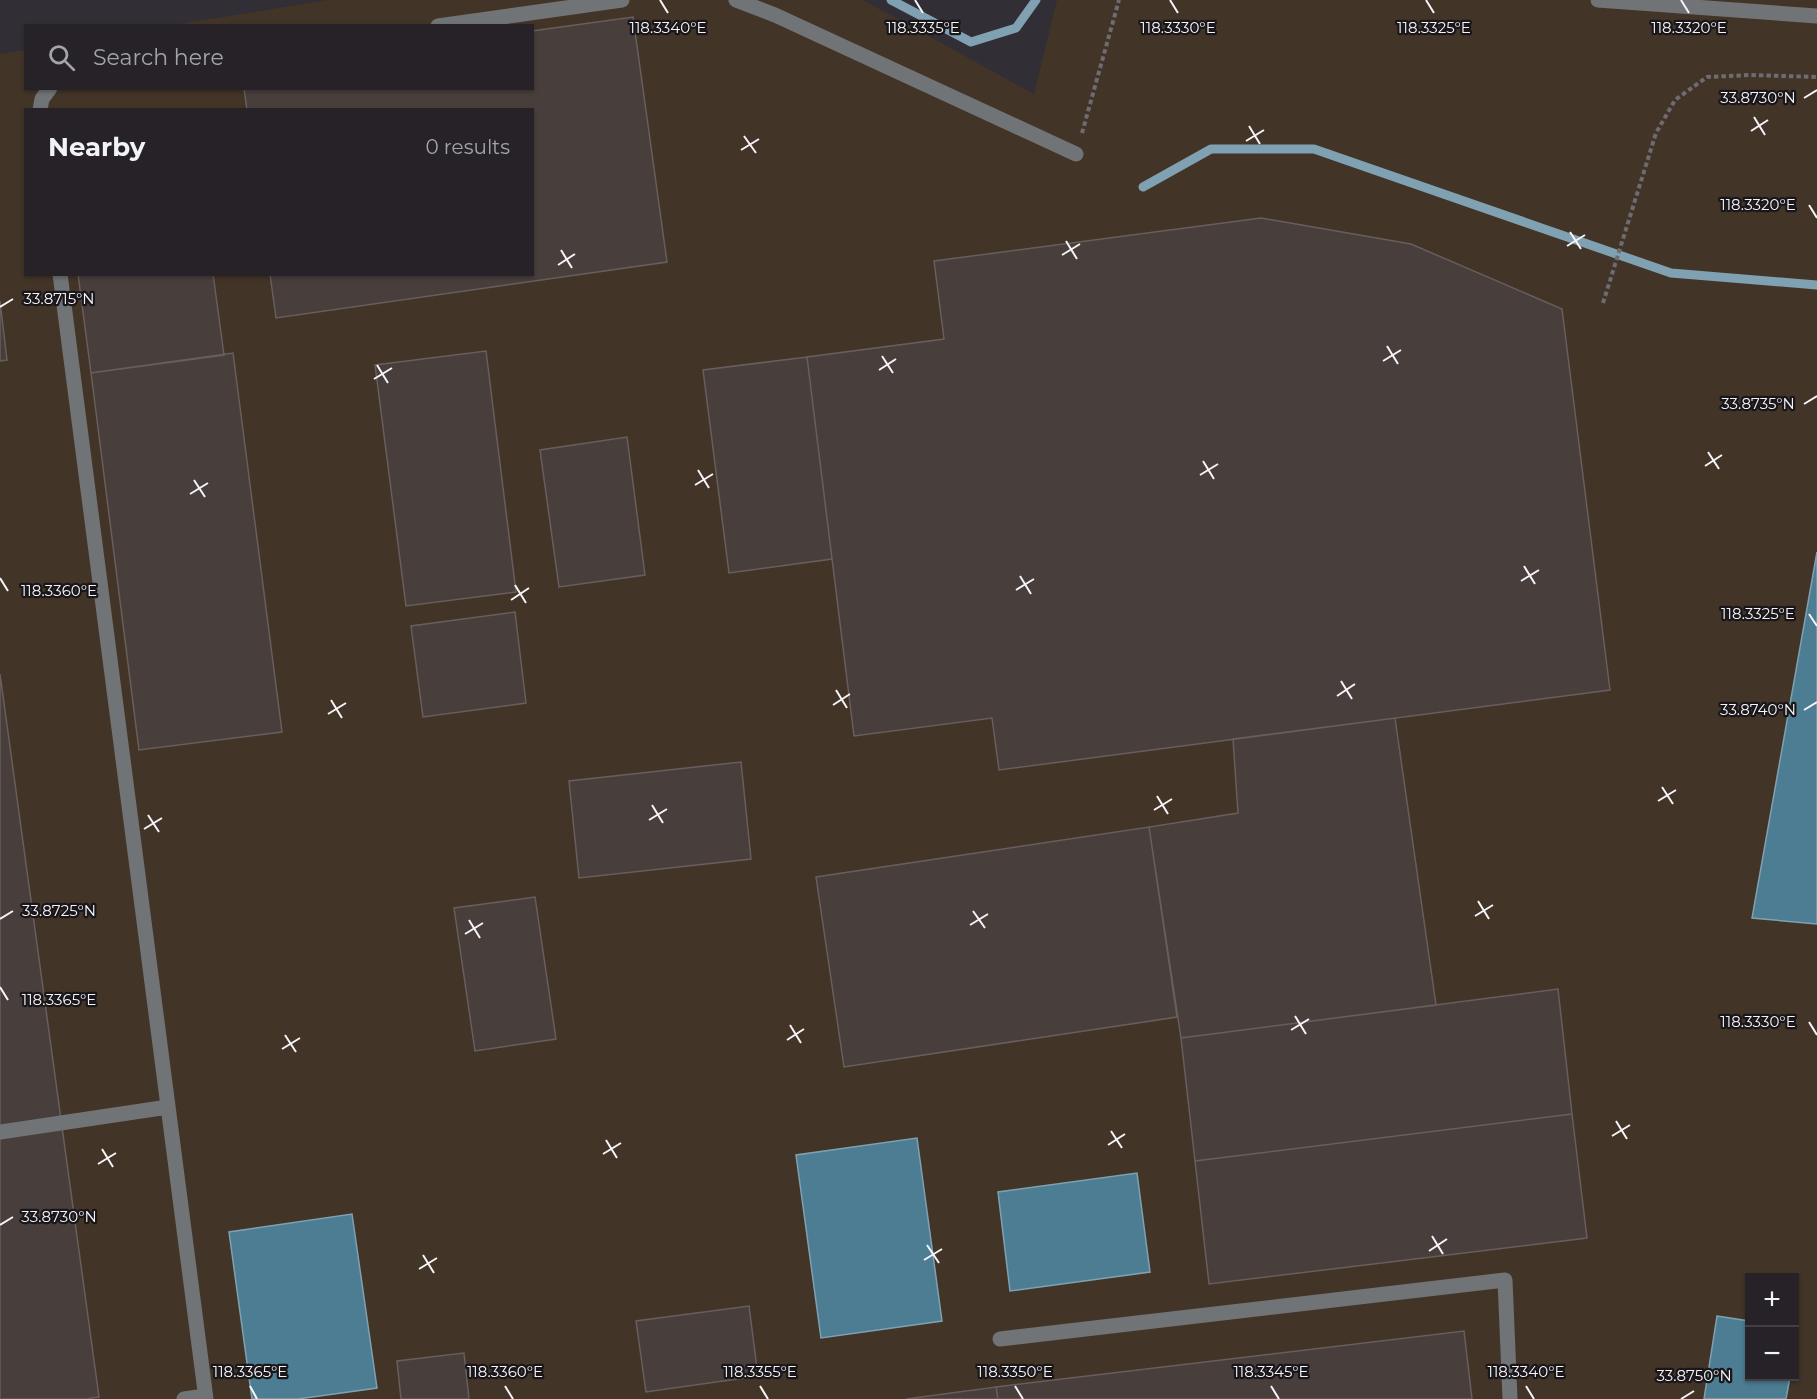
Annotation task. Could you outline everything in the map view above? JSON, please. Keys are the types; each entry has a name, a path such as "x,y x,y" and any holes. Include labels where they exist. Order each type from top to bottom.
{"street":[{"path":"452,24 622,0"},
{"path":"736,0 775,15 1076,154"},
{"path":"1598,0 1817,16"},
{"path":"40,108 42,99 49,90"},
{"path":"60,276 206,1397 184,1399"},
{"path":"0,1132 168,1107"},
{"path":"1000,1339 1505,1280 1510,1399"}],"path":[{"path":"1076,154 1119,0"},
{"path":"1604,303 1656,133 1675,100 1707,77 1751,75 1817,77"}],"shaded area":[{"path":"328,0 863,0 1034,94 1057,0 1817,0 1817,1399 0,1399 0,54 24,50 24,90 534,90 534,24 180,24"}],"water":[{"path":"1817,552 1817,924 1752,918"},
{"path":"917,1138 942,1321 821,1338 796,1155"},
{"path":"1137,1173 1150,1272 1010,1291 998,1192"},
{"path":"352,1214 377,1388 298,1399 252,1399 229,1232"},
{"path":"1717,1316 1745,1320 1745,1381 1789,1381 1786,1399 1704,1399"}],"building":[{"path":"633,17 667,262 276,318 270,276 534,276 534,108 247,108 244,90 534,90 534,31"},
{"path":"1261,218 1411,244 1562,309 1610,690 999,770 992,718 854,736 807,357 944,339 934,261"},
{"path":"78,276 213,276 224,355 91,373"},
{"path":"0,301 7,360 0,361"},
{"path":"486,351 516,592 406,606 375,365"},
{"path":"233,353 282,732 139,750 91,373"},
{"path":"807,357 832,559 729,573 703,370"},
{"path":"627,437 645,575 559,587 540,450"},
{"path":"515,612 526,703 423,717 411,626"},
{"path":"0,674 99,1397 86,1399 0,1399"},
{"path":"1395,718 1436,1005 1181,1038 1149,827 1238,813 1233,739"},
{"path":"741,762 751,859 579,878 569,781"},
{"path":"1149,827 1177,1017 844,1067 816,877"},
{"path":"535,897 556,1039 475,1051 454,908"},
{"path":"1558,989 1572,1114 1195,1161 1181,1038"},
{"path":"1572,1114 1587,1238 1209,1284 1195,1161"},
{"path":"749,1306 758,1376 646,1392 636,1321"},
{"path":"1464,1331 1472,1399 998,1399 996,1387"},
{"path":"464,1353 469,1399 401,1399 397,1361"},
{"path":"996,1387 998,1399 906,1399"}],"waterway":[{"path":"891,0 971,42 1016,28 1036,0"},
{"path":"1143,187 1211,149 1314,149 1671,273 1817,285"}]}
